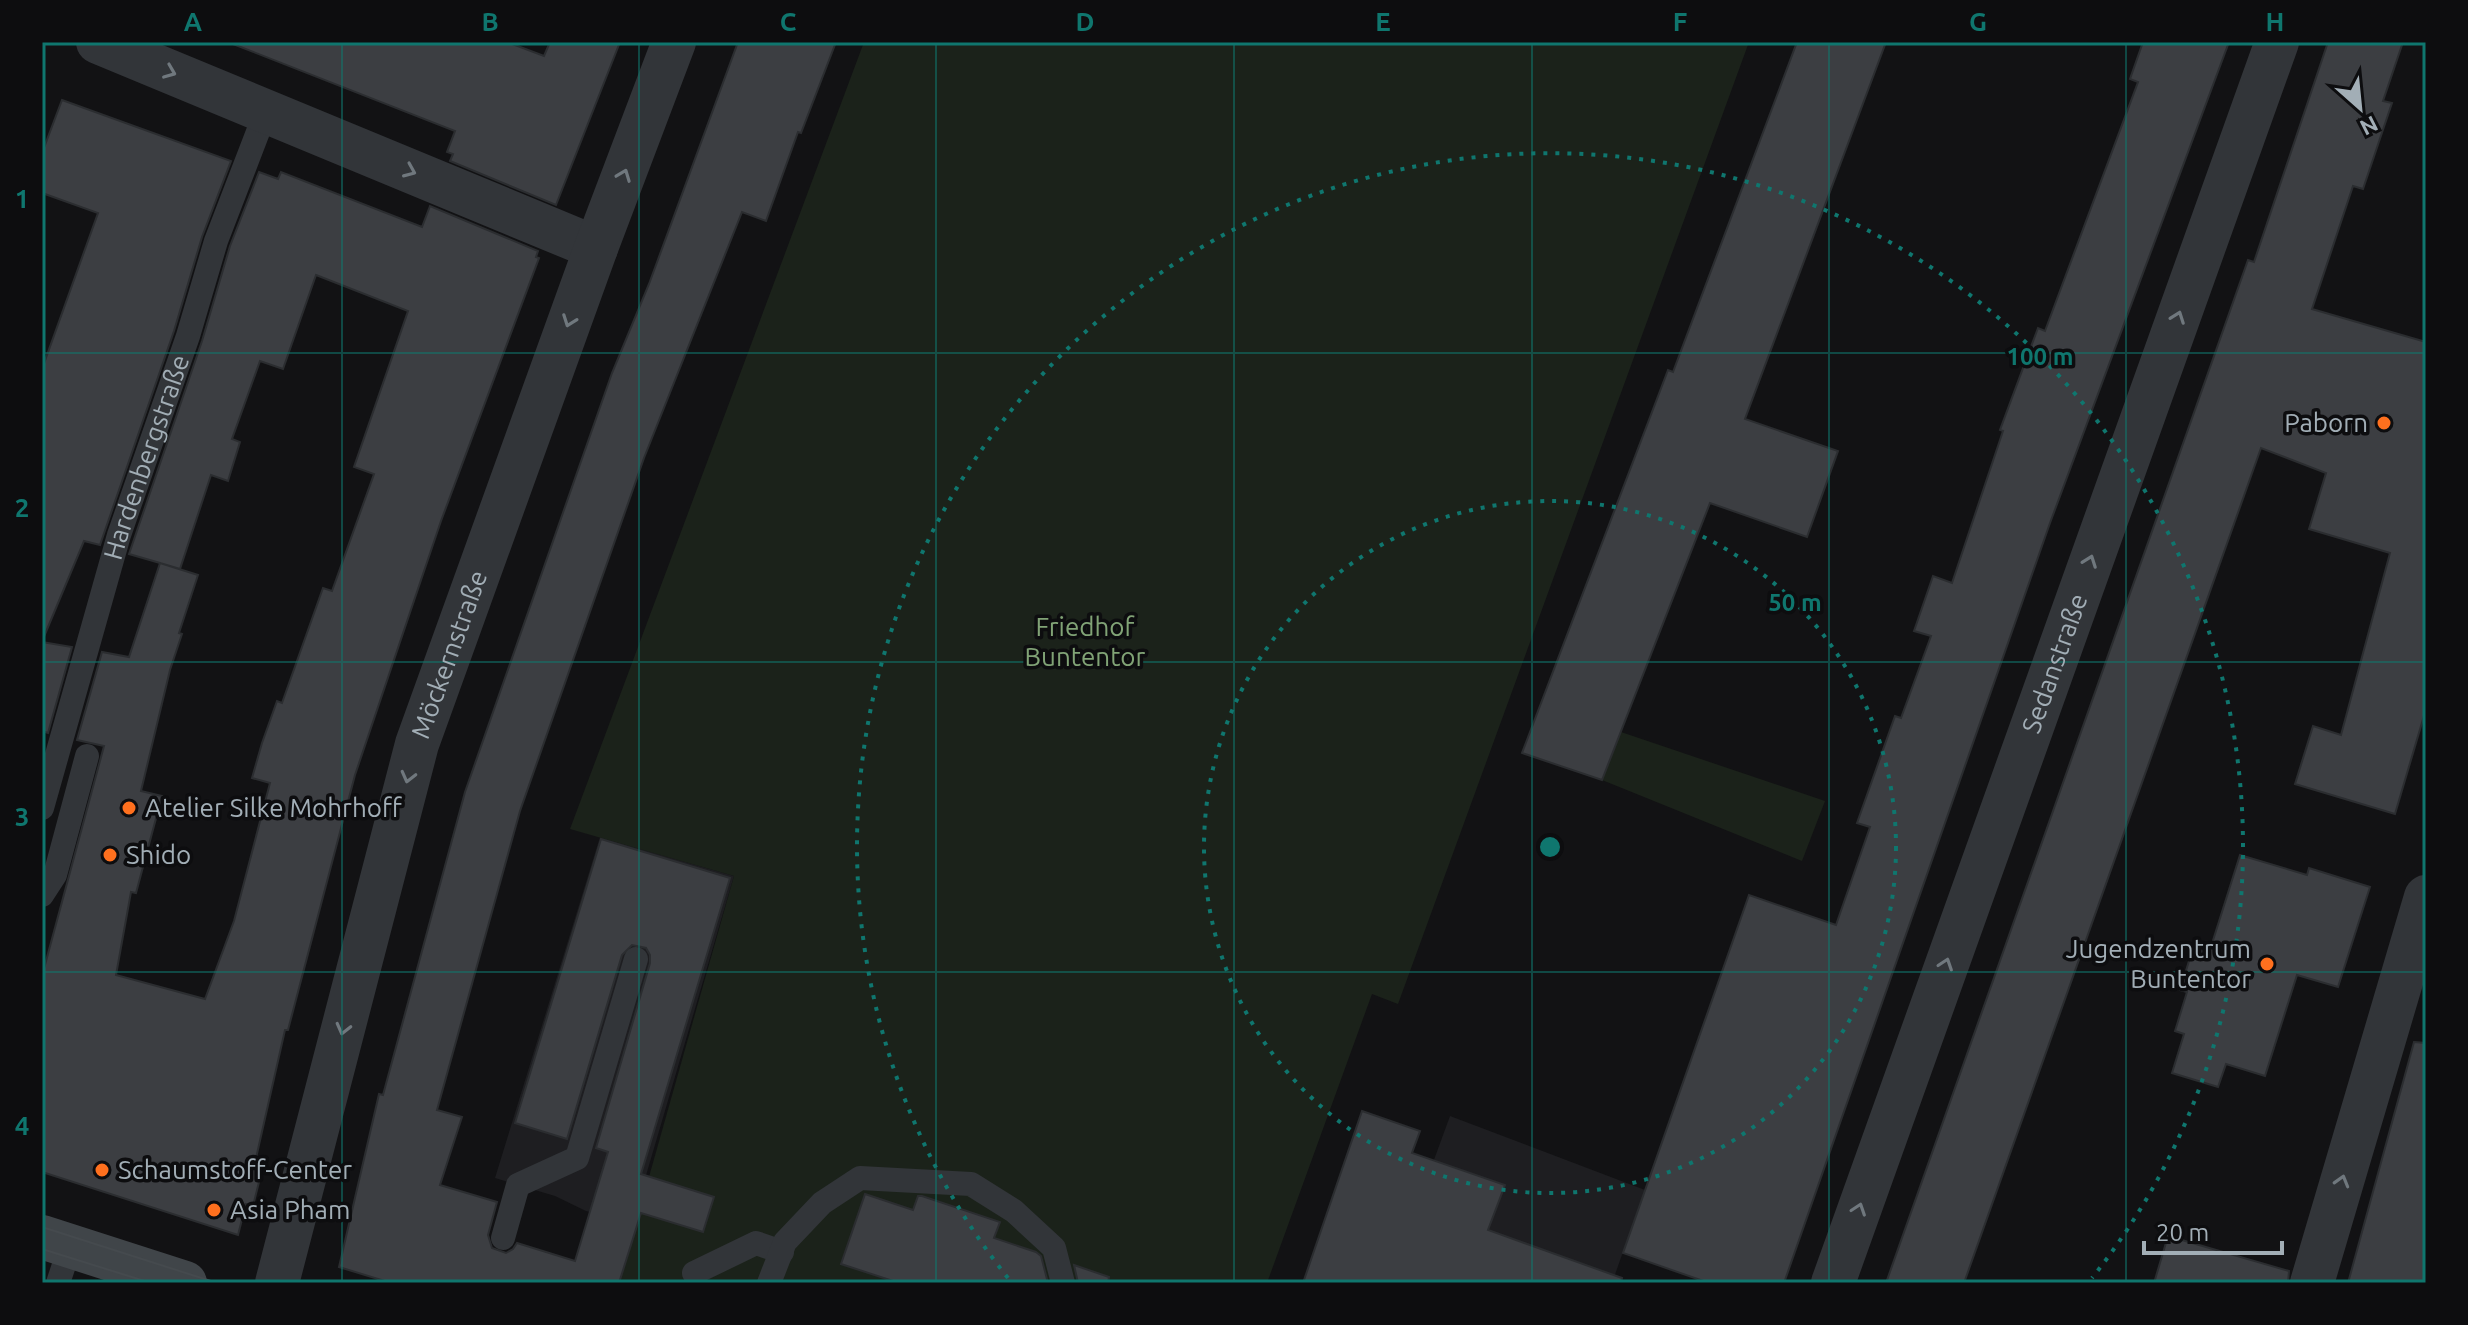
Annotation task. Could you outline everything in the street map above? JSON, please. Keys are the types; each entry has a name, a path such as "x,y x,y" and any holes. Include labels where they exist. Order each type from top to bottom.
{"street":[{"path":"98,42 596,248"},
{"name":"Möckernstraße","path":"277,1283 417,744 596,248 674,42"},
{"name":"Sedanstraße","path":"1833,1283 2277,42"},
{"path":"2312,1283 2426,897"},
{"path":"57,1256 185,1283"}],"lane":[{"name":"Hardenbergstraße","path":"42,808 119,535 188,336 216,241 266,111"},
{"path":"42,895 55,875 87,756"},
{"path":"503,1238 518,1185 577,1158 636,959"},
{"path":"769,1283 785,1242 822,1203 860,1178 971,1184 1014,1211 1054,1248 1063,1283"},
{"path":"694,1273 756,1243 782,1252"}],"shaded area":[{"path":"600,837 734,876 632,1223 586,1211 555,1196 495,1178"},
{"path":"1450,1116 1645,1190 1612,1283 1389,1283"}],"green space":[{"name":"Friedhof Buntentor","path":"864,42 1749,42 1398,1004 1372,994 1267,1283 619,1283 734,876 570,829"},
{"path":"1621,732 1825,801 1802,861 1602,780"}],"building":[{"path":"233,42 507,42 544,56 550,42 620,42 556,205 450,161 453,154 447,152 455,131"},
{"path":"738,42 836,42 801,133 798,132 766,221 742,212 644,458 520,811 437,1110 462,1117 440,1185 497,1202 488,1235 492,1248 506,1253 517,1243 575,1261 608,1152 596,1148 650,963 646,948 632,945 622,955 567,1139 515,1123 601,839 730,878 641,1174 714,1197 703,1232 641,1213 619,1283 391,1283 339,1267 379,1094 383,1095 465,792 612,373 649,284"},
{"path":"1797,42 1886,42 1745,419 1838,451 1807,537 1710,503 1602,780 1522,753 1668,370 1673,372"},
{"path":"2143,42 2229,42 2050,523 1784,1283 1709,1283 1623,1253 1749,895 1836,925 1870,827 1857,823 1895,716 1901,718 1931,636 1914,631 1933,576 1952,583 2003,431 2000,430 2038,328 2045,331 2138,82 2130,79"},
{"path":"2328,42 2403,42 2383,101 2392,103 2363,189 2353,186 2312,309 2426,342 2426,709 2395,814 2295,784 2313,726 2341,735 2390,553 2309,529 2326,473 2261,448 1964,1283 1886,1283 2248,260 2254,262"},
{"path":"62,100 231,161 202,237 174,331 100,545 84,541 43,639 42,369 98,213 42,193 42,153"},
{"path":"259,172 278,179 281,172 422,227 430,206 538,251 536,257 539,258 441,521 355,775 288,1030 285,1030 254,1167 262,1170 253,1206 246,1204 238,1235 42,1172 42,976 104,746 77,740 102,652 129,657 160,563 129,554 202,341 230,246","holes":["316,275 408,311 354,467 374,474 332,591 323,588 282,703 277,701 262,743 252,778 270,783 234,921 205,999 116,975 131,892 136,893 162,796 141,791 170,670 182,634 179,633 198,575 160,563 180,569 211,475 228,481 240,442 232,439 260,361 283,369"]},
{"path":"42,642 72,647 48,733 42,731"},
{"name":"Jugendzentrum Buntentor","path":"2240,855 2307,875 2309,868 2370,887 2338,987 2297,975 2265,1076 2226,1064 2218,1087 2172,1073 2184,1034 2175,1031 2187,992 2180,990 2193,948 2209,953"},
{"path":"2414,1042 2426,1043 2426,1283 2348,1283"},
{"path":"1362,1111 1420,1131 1412,1153 1505,1185 1488,1230 1622,1278 1621,1283 1303,1283"},
{"path":"865,1194 913,1210 918,1196 922,1196 1000,1222 994,1238 1041,1256 1048,1283 899,1283 841,1264"},
{"path":"2168,1236 2289,1271 2288,1283 2154,1283"},
{"path":"1074,1265 1109,1277 1108,1283 1078,1283"}],"tram line":[{"path":"42,1227 217,1283"},
{"path":"42,1249 151,1283"}],"place":[{"name":"Paborn","path":"2384,423"},
{"name":"Atelier Silke Mohrhoff","path":"129,808"},
{"name":"Shido","path":"110,855"},
{"name":"Jugendzentrum Buntentor","path":"2267,964"},
{"name":"Schaumstoff-Center","path":"102,1170"},
{"name":"Asia Pham","path":"214,1210"}]}
